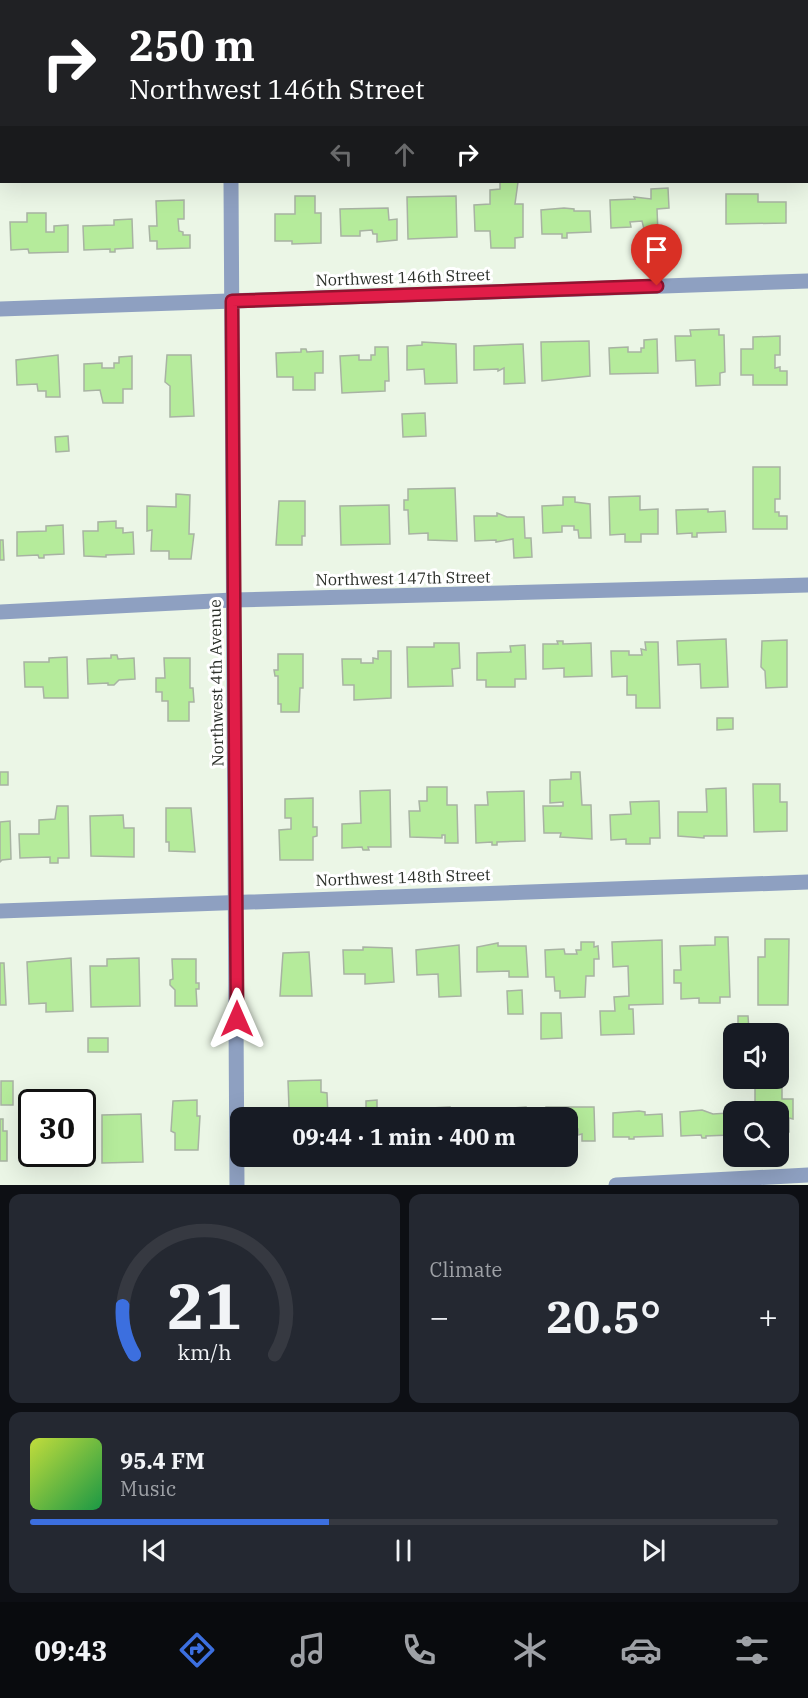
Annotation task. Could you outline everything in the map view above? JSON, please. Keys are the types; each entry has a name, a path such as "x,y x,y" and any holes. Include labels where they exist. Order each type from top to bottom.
{"street":[{"name":"Northwest 4th Avenue","path":"231,183 237,1185"},
{"name":"Northwest 146th Street","path":"0,309 808,281"},
{"name":"Northwest 147th Street","path":"0,612 233,600 808,585"},
{"name":"Northwest 148th Street","path":"0,911 236,900 808,882"},
{"path":"616,1185 808,1175"}],"building":[{"path":"500,183 518,183 515,204 523,204 523,237 515,238 515,248 491,248 490,231 475,231 474,205 490,204 490,190 500,189"},
{"path":"668,188 669,208 657,209 658,233 645,233 642,221 630,222 631,227 611,228 610,200 635,199 634,197 651,199 651,189"},
{"path":"726,194 758,194 758,202 786,202 786,223 726,224"},
{"path":"295,196 315,196 315,213 321,213 321,243 292,244 292,241 275,241 275,214 295,214"},
{"path":"456,196 457,237 408,239 407,197"},
{"path":"184,200 184,219 178,219 179,231 183,232 183,235 190,235 190,248 157,249 157,241 150,241 149,226 157,226 156,201"},
{"path":"388,208 389,220 397,219 397,240 377,242 377,234 373,234 372,230 360,231 360,236 341,236 340,209"},
{"path":"574,209 574,211 590,211 591,232 567,233 567,238 562,238 562,234 542,234 541,210"},
{"path":"27,213 46,213 46,232 54,232 54,226 68,225 68,252 29,253 28,249 11,250 10,222 27,222"},
{"path":"132,219 133,248 115,249 115,252 110,252 110,249 84,250 83,226 114,225 114,220"},
{"path":"719,329 719,335 724,335 725,372 720,373 720,385 696,386 695,360 676,361 675,336 691,336 690,330"},
{"path":"780,336 780,355 775,355 775,368 780,367 780,371 787,371 787,385 753,385 753,375 741,375 741,349 753,349 753,337"},
{"path":"657,339 658,373 610,374 609,348 628,347 628,352 641,352 641,348 644,348 644,340"},
{"path":"589,341 590,376 542,381 541,342"},
{"path":"422,342 456,344 457,383 425,384 424,369 407,370 407,346 422,345"},
{"path":"523,344 525,383 504,384 504,368 498,371 498,369 474,370 474,346"},
{"path":"375,347 388,347 389,381 385,381 385,391 342,393 340,356 359,355 359,360 371,360 371,355 375,355"},
{"path":"301,349 306,349 307,352 323,351 323,373 315,373 315,390 293,390 293,377 277,377 276,353 301,352"},
{"path":"58,355 60,397 46,397 46,391 38,391 37,384 17,385 16,360"},
{"path":"167,355 191,355 194,416 170,417 170,386 165,382"},
{"path":"132,356 132,389 123,389 123,403 103,403 100,390 84,391 84,364 102,363 102,368 114,368 114,363 119,363 119,357"},
{"path":"425,413 426,436 403,437 402,414"},
{"path":"68,436 69,451 56,452 55,437"},
{"path":"753,467 780,467 780,499 775,499 775,512 779,512 779,516 787,516 787,529 753,529"},
{"path":"455,488 457,541 428,540 428,533 409,534 408,510 404,510 404,500 408,500 408,489"},
{"path":"176,494 190,495 189,534 194,534 191,559 169,559 169,551 151,551 152,530 147,531 147,506 176,507"},
{"path":"640,496 640,510 658,509 658,534 641,534 641,542 625,542 625,534 610,535 609,497"},
{"path":"563,497 575,497 575,502 590,504 591,538 579,538 578,530 574,530 574,526 562,526 562,532 543,533 542,506 563,505"},
{"path":"279,501 305,501 305,536 302,536 302,545 276,545"},
{"path":"389,505 390,544 341,545 340,506"},
{"path":"708,509 708,512 725,511 726,532 697,533 697,537 692,537 692,533 677,534 676,510"},
{"path":"497,513 507,517 524,517 525,538 531,538 532,557 514,558 513,539 496,542 496,540 475,541 474,516 497,516"},
{"path":"116,521 116,528 123,528 123,533 133,532 134,554 106,555 106,557 84,556 83,531 98,531 98,522"},
{"path":"63,525 64,554 44,555 44,558 39,558 38,555 17,556 17,532 46,531 46,526"},
{"path":"0,540 3,540 4,560 0,560"},
{"path":"726,639 728,687 701,688 700,664 678,665 677,641"},
{"path":"787,640 787,687 766,688 765,671 761,667 762,641"},
{"path":"557,641 563,641 563,644 591,643 592,676 564,677 564,668 543,669 543,644 558,644"},
{"path":"645,642 658,642 660,708 636,708 636,695 627,695 627,676 612,677 611,651 629,651 629,655 642,655 641,649 646,650"},
{"path":"434,643 459,643 460,668 452,669 453,686 408,687 407,647 434,647"},
{"path":"525,645 526,679 515,679 515,687 486,687 486,680 477,680 477,653 511,652 510,646"},
{"path":"378,651 391,651 391,698 354,700 354,685 343,685 342,659 361,659 361,663 373,663 373,658 378,659"},
{"path":"278,654 303,654 303,688 300,688 299,712 281,712 281,704 278,704 278,676 275,676 274,670 278,670"},
{"path":"111,655 117,655 118,659 134,658 135,679 119,680 114,685 88,684 87,659 111,658"},
{"path":"67,657 68,698 44,698 43,687 25,687 24,662 49,662 49,658"},
{"path":"164,658 190,658 190,688 193,688 194,702 189,702 189,721 168,721 168,701 162,701 162,692 156,692 156,678 165,678"},
{"path":"717,718 733,718 733,729 717,730"},
{"path":"0,772 8,772 8,785 0,785"},
{"path":"571,772 580,772 582,805 591,805 592,839 560,837 561,833 544,833 543,806 563,806 563,802 550,803 550,780 571,779"},
{"path":"753,784 780,784 780,802 787,802 787,831 754,832"},
{"path":"427,787 447,787 447,805 457,805 458,843 445,843 445,835 442,835 442,838 410,837 409,811 420,811 419,801 427,801"},
{"path":"726,788 727,836 704,836 704,838 678,836 678,812 707,812 706,789"},
{"path":"390,790 391,847 368,847 369,850 363,850 362,847 342,848 342,824 361,823 360,791"},
{"path":"524,791 525,841 497,842 497,845 492,845 492,842 476,843 475,805 488,805 487,792"},
{"path":"313,798 313,827 317,827 317,836 313,837 313,860 280,860 279,830 291,829 291,818 285,818 285,799"},
{"path":"659,801 660,838 650,838 650,844 626,844 626,839 611,840 610,815 631,814 630,802"},
{"path":"57,806 68,806 69,858 58,858 58,863 50,863 50,857 20,858 19,834 39,834 39,820 55,819"},
{"path":"166,808 191,808 195,852 169,851 169,842 166,842"},
{"path":"123,815 124,828 134,828 134,857 91,856 90,816"},
{"path":"10,821 11,859 0,862 0,822"},
{"path":"715,937 728,937 730,997 720,997 720,1003 699,1003 699,998 681,999 681,983 674,983 674,970 681,970 680,946 715,945"},
{"path":"765,939 789,939 788,1005 758,1005 758,957 765,957"},
{"path":"662,940 663,1004 629,1005 629,1009 633,1009 634,1034 601,1035 600,1011 615,1011 614,997 629,996 628,966 613,967 612,942"},
{"path":"581,942 594,942 594,947 598,946 599,959 594,959 594,976 586,976 585,997 560,998 560,991 555,991 554,977 546,977 545,950 564,949 565,954 577,954 576,950 581,950"},
{"path":"498,943 498,946 526,946 528,977 509,977 509,971 477,972 477,947"},
{"path":"459,945 461,996 439,997 438,974 417,975 416,950"},
{"path":"363,947 392,948 394,982 365,984 365,974 344,974 343,950 363,950"},
{"path":"309,952 312,996 280,996 283,953"},
{"path":"71,958 73,1011 46,1012 46,1003 29,1004 27,962"},
{"path":"139,958 140,1006 91,1007 90,966 107,966 107,959"},
{"path":"172,959 196,959 196,983 199,983 199,989 196,989 197,1006 175,1006 175,990 170,985 170,980 173,979"},
{"path":"0,963 4,963 6,1005 0,1005"},
{"path":"522,990 523,1014 508,1014 507,991"},
{"path":"541,1013 561,1013 562,1038 541,1039"},
{"path":"738,1016 748,1016 748,1023 738,1023"},
{"path":"88,1038 108,1038 108,1052 88,1052"},
{"path":"321,1080 321,1092 327,1093 328,1107 289,1107 288,1081"},
{"path":"1,1081 13,1081 13,1105 1,1105"},
{"path":"755,1089 782,1089 782,1099 793,1099 793,1119 789,1118 789,1101 755,1101"},
{"path":"197,1100 197,1116 200,1116 198,1150 175,1150 175,1133 171,1131 173,1101"},
{"path":"377,1100 377,1107 366,1107 366,1101"},
{"path":"578,1107 594,1107 595,1141 582,1141 582,1134 578,1135"},
{"path":"702,1110 713,1114 723,1113 723,1135 706,1136 706,1138 702,1138 701,1135 681,1136 680,1112"},
{"path":"645,1112 645,1115 662,1114 663,1136 634,1137 634,1139 613,1137 613,1113"},
{"path":"141,1114 143,1162 102,1163 102,1115"},
{"path":"0,1119 3,1119 3,1131 7,1131 7,1161 0,1161"}],"route":[{"path":"237,1019 232,301 657,286"}]}
